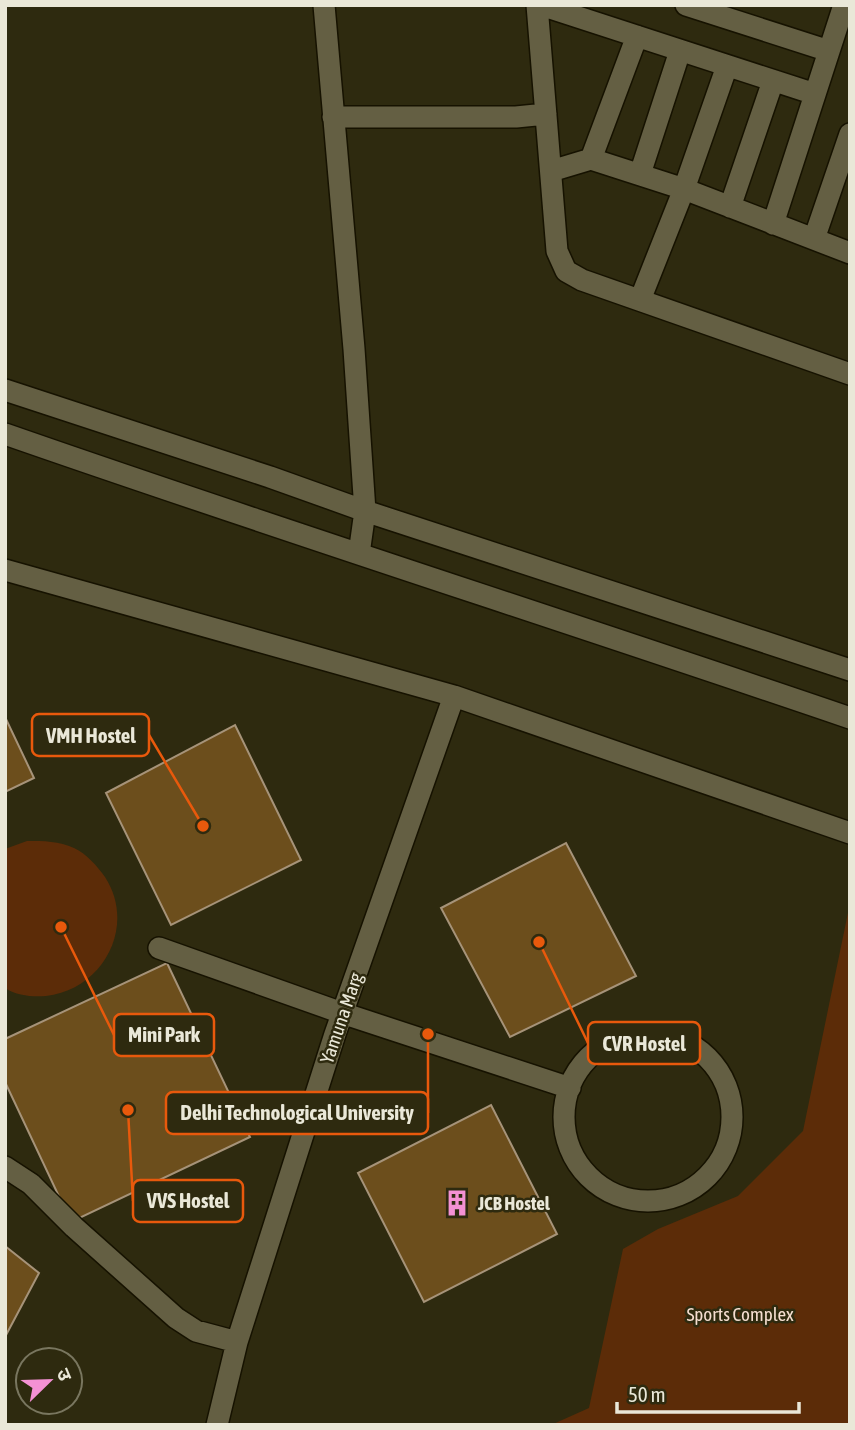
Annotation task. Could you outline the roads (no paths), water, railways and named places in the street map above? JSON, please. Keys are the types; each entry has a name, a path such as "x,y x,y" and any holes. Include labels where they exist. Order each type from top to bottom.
{"street":[{"path":"324,5 365,511 359,555"},
{"path":"815,94 539,5 557,251 566,271 582,281 850,374"},
{"path":"686,5 830,51"},
{"path":"773,224 830,51 841,6"},
{"path":"591,159 637,36"},
{"path":"640,174 680,51"},
{"path":"640,300 684,189 727,66"},
{"path":"730,207 773,81"},
{"path":"333,117 516,117 546,114"},
{"path":"814,240 850,134"},
{"path":"551,172 591,159 684,189 850,253"},
{"path":"5,390 850,670"},
{"path":"5,434 850,718"},
{"path":"5,570 454,696 850,832"},
{"name":"Yamuna Marg","path":"217,1425 237,1342 342,1013 454,696"},
{"path":"159,948 342,1013 570,1087"},
{"path":"652,1033 686,1042 713,1064 723,1078 732,1112 727,1147 709,1176 680,1196 645,1201 628,1199 611,1192 584,1170 574,1156 565,1122 570,1087 589,1058 617,1039 652,1033"},
{"path":"5,1167 31,1184 74,1227 176,1318 196,1331 237,1342"}],"place":[{"name":"VMH Hostel","path":"203,826"},
{"name":"Mini Park","path":"61,927"},
{"name":"CVR Hostel","path":"539,942"},
{"name":"Delhi Technological University","path":"428,1034"},
{"name":"VVS Hostel","path":"128,1110"},
{"name":"JCB Hostel","path":"457,1203"}],"park label":[{"name":"Sports Complex","path":"740,1314"}]}
